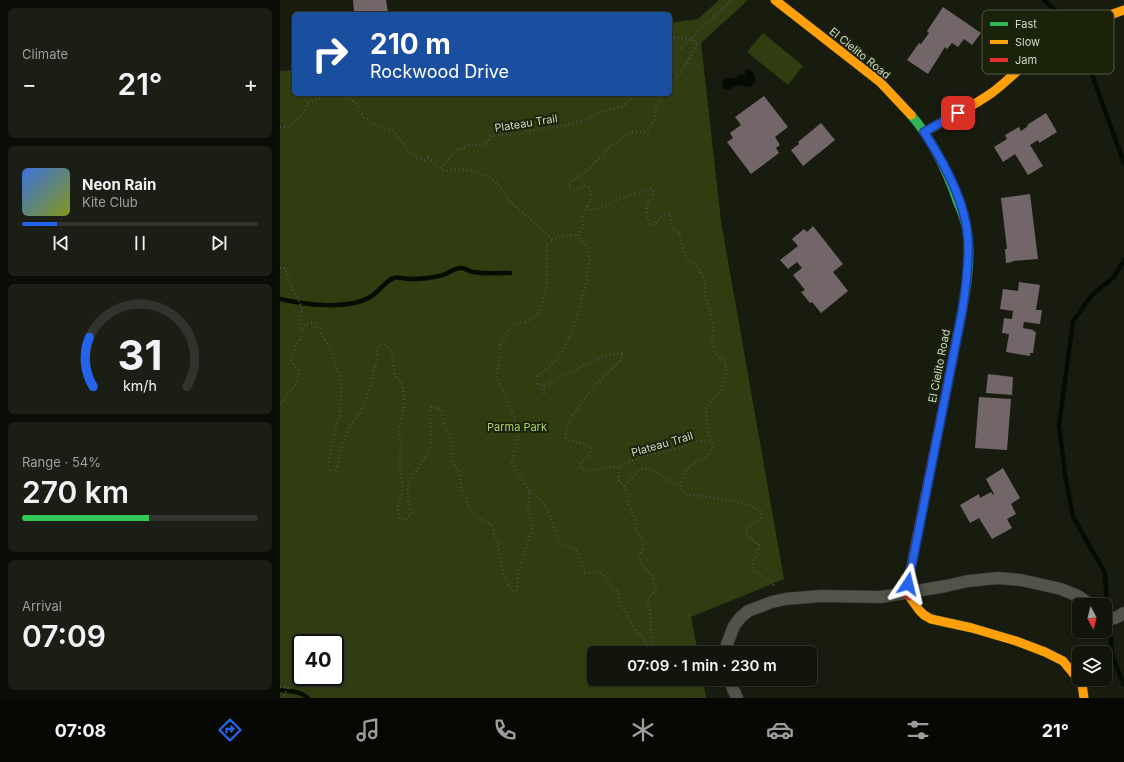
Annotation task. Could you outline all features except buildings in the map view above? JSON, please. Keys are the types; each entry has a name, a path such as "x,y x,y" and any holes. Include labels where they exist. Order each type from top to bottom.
{"street":[{"name":"El Cielito Road","path":"775,0 880,82 907,111 924,132 939,157 951,182 965,221 968,238 968,268 962,312 909,576 907,593"},
{"path":"924,132 992,92 1014,74"},
{"path":"727,646 734,626 748,611 765,604 785,599 821,596 881,597 968,581 998,578 1005,578 1060,589 1081,598"},
{"path":"907,593 919,610 931,619 972,628 1045,652 1064,661 1082,684 1084,698"},
{"path":"1112,619 1124,613"},
{"path":"732,686 737,698"}],"path":[{"path":"672,58 732,0"},
{"path":"672,37 692,39 696,44 693,53 672,82"},
{"path":"280,127 287,127 303,115 308,103 325,96"},
{"path":"346,96 356,103 364,118 374,124 393,131 409,151 416,157 425,160 428,158 445,171 458,169 469,170 489,177 496,182 510,201 553,240"},
{"name":"Plateau Trail","path":"441,168 455,151 472,144 479,146 488,143 491,136 505,134 511,135 528,130 558,128 623,106 636,96"},
{"path":"578,235 583,226 582,217 591,199 591,193 589,188 584,186 579,190 572,189 568,186 572,181 590,169 597,160 603,157 607,149 631,132 642,132 648,130 656,117 655,110 657,102 662,96"},
{"name":"Plateau Trail","path":"543,385 607,356 617,353 622,354 620,362 610,370 588,394 573,415 569,424 565,436 568,440 587,445 591,449 590,455 583,459 580,464 580,469 592,471 609,467 620,467 644,455 666,452 680,448 695,441 711,442 706,408 720,392 727,370 724,361 715,352 712,343 711,316 706,297 704,279 699,268 688,259 684,253 679,233 673,229 669,213 662,215 655,224 650,225 646,212 648,201 652,199 654,193 651,189 614,201 609,205 591,210 587,207"},
{"path":"578,235 564,236 553,240 546,245 547,287 545,297 540,310 534,318 511,327 504,338 500,345 499,362 496,375 514,414 520,433 512,463 529,491 542,502 549,512 560,544 575,549 578,553 585,573 598,572 603,574 610,585 618,592 620,603 632,625 645,639 645,643 649,648 653,643 653,635 650,632 651,620 648,597 654,592 656,586 653,583 653,577 642,565 639,557 639,554 642,553 643,539 640,534 636,532 636,522 630,510 628,496 624,486 619,482 618,477 620,467"},
{"path":"543,396 543,385 538,385 536,382 536,377 547,369 564,350 578,314 586,284 590,260 587,248 578,235"},
{"path":"280,268 285,268 289,281 302,308 300,325 302,331"},
{"path":"280,404 295,385 300,372 290,360 290,356 294,352 300,340 306,323 315,323 317,328 320,329 334,357 336,364 335,367 342,383 340,416 338,419 328,464 330,472 335,470 338,466 340,451 350,425 360,413 372,383 378,346 383,344 388,347 394,360 395,374 400,382 404,399 399,433 401,444 400,470 402,492 397,511 399,517 402,520 406,520 410,517 411,514 408,488 411,479 425,460 431,445 432,433 430,413 432,407 437,407 442,412 445,427 453,444 452,456 460,474 461,490 466,498 470,510 474,515 492,526 499,544 497,544 497,546 502,568 510,589 513,592 516,590 518,584 518,573 533,526 528,510 529,491"},
{"path":"711,442 713,446 705,459 687,468 680,486 681,491 685,494 734,502 758,510 761,513 762,517 747,529 746,534 759,545 758,552 752,565 754,571 776,587 778,592 783,592 785,599"},
{"path":"624,486 637,472 646,468 656,471 671,483 680,486"},
{"path":"280,687 288,688 282,698"}],"green space":[{"name":"Parma Park","path":"719,0 748,0 701,43 721,221 784,579 691,617 697,646 587,646 587,686 704,686 706,698 280,698 280,71 292,70 292,96 672,96 672,23 698,19"},
{"path":"763,33 803,66 788,85 747,52"}],"shaded area":[{"path":"746,69 750,70 755,75 756,78 754,84 748,87 738,85 729,90 723,88 722,82 725,79 736,78 739,75 745,74"}],"waterway":[{"path":"1044,0 1055,10"},
{"path":"1092,74 1124,163"},
{"path":"1107,598 1105,573 1073,517 1065,474 1059,426 1073,321 1092,295 1114,277 1124,260"},
{"path":"280,299 326,305 350,304 370,297 388,281 396,277 420,279 442,275 459,268 478,273 510,273"},
{"path":"1111,638 1112,655 1124,685"},
{"path":"280,690 298,692 308,698"}],"traffic: fast":[{"path":"911,115 933,145 939,156 966,224 969,259 966,291 960,322"}],"traffic: slow":[{"path":"775,0 880,82 911,115"},
{"path":"1114,14 1124,10"},
{"path":"924,132 985,98 1014,74"},
{"path":"909,596 919,610 931,619 972,628 1016,641 1045,652 1063,661 1082,684 1084,698"}],"traffic: jam":[{"path":"909,596 907,593 909,576 960,322"}],"route":[{"path":"908,584 962,312 968,268 968,238 965,221 951,182 933,145 924,132 958,113"}]}
